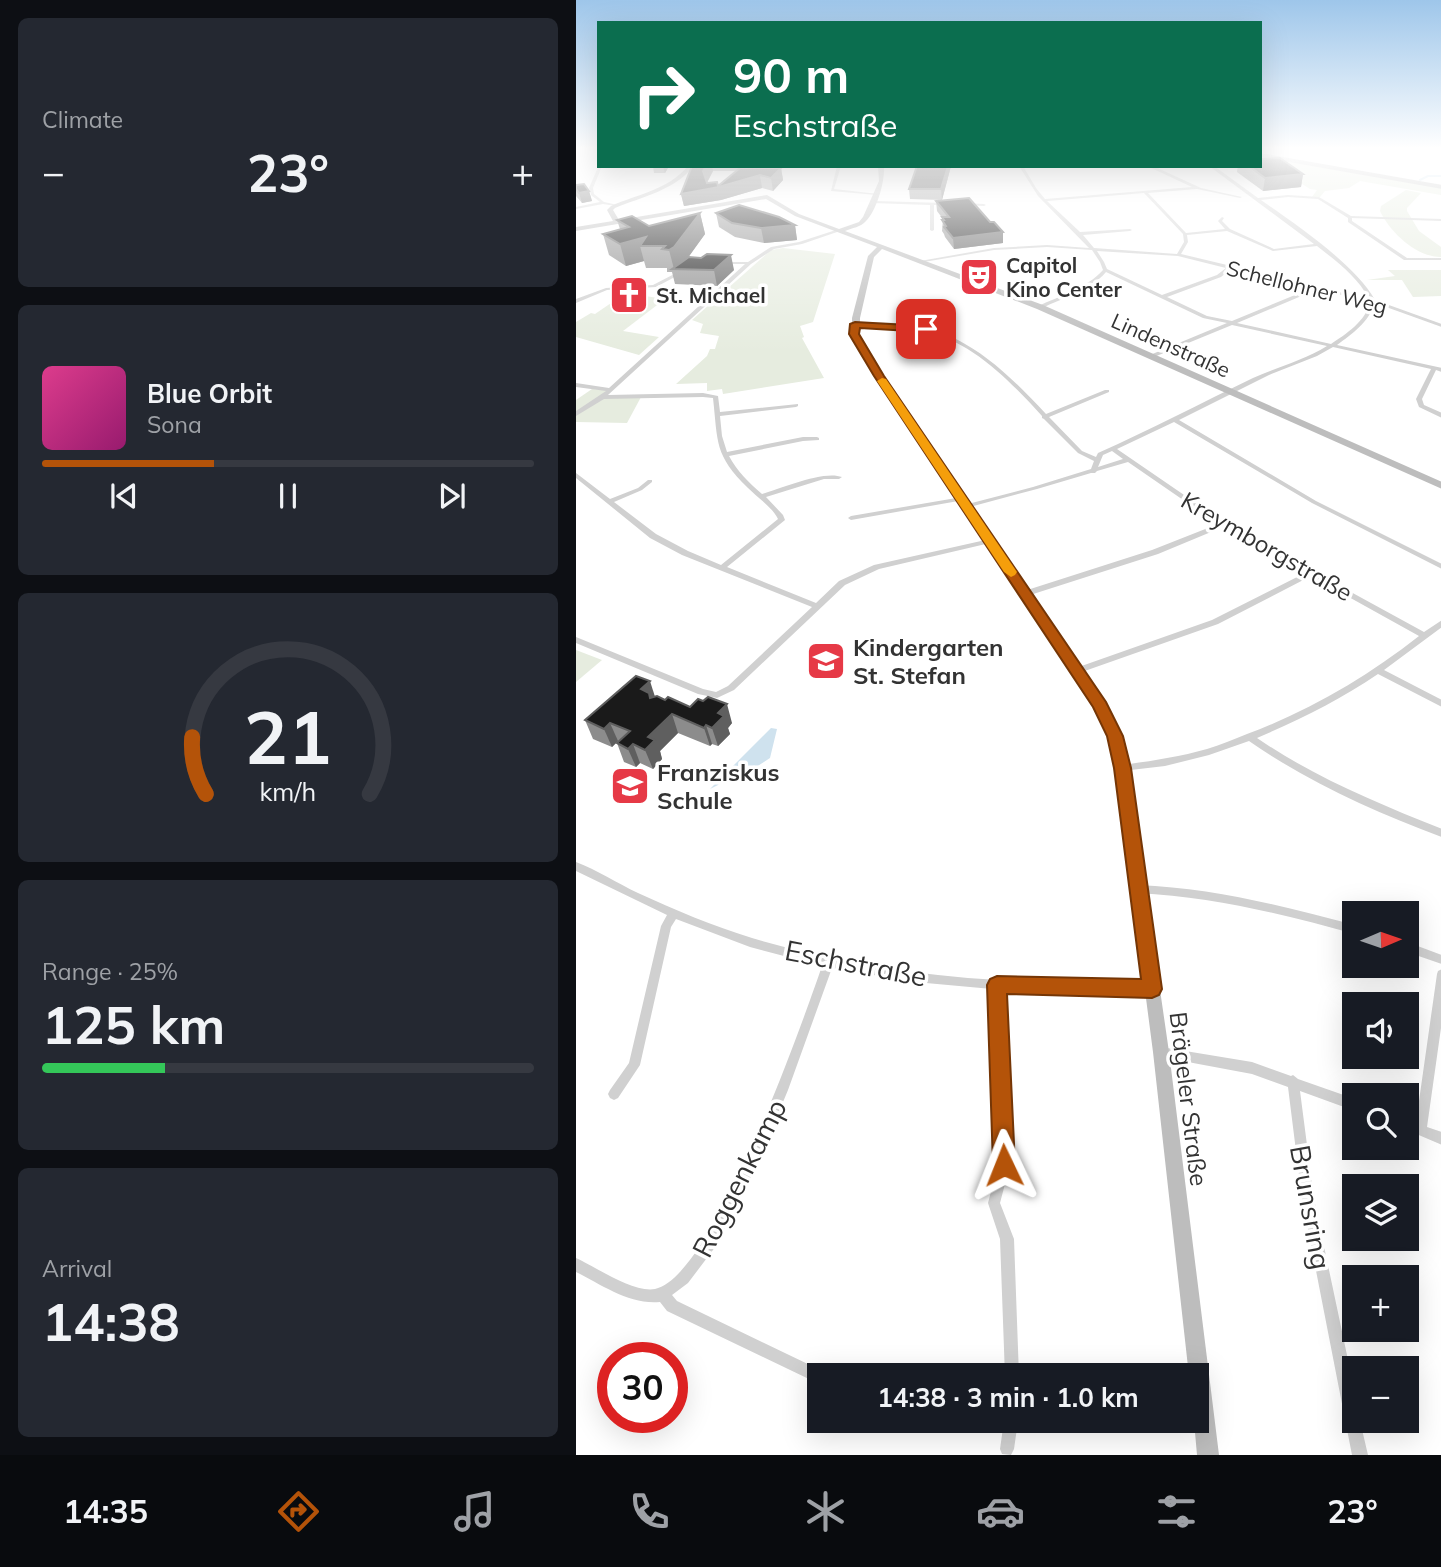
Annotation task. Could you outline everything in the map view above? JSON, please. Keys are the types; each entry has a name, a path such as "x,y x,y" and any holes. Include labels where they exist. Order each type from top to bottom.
{"street":[{"path":"613,216 617,222"},
{"path":"576,229 654,216"},
{"name":"Lindenstraße","path":"799,216 1040,307 1441,486"},
{"path":"576,414 603,397 749,263 773,248 800,243 861,223 865,216"},
{"path":"932,216 932,230"},
{"path":"1040,307 1079,288 1105,271 1104,264 1060,216"},
{"path":"1168,216 1185,234 1186,242 1178,256"},
{"path":"1093,472 1100,454 1332,346 1367,316 1373,301 1362,282 1278,216"},
{"path":"1441,220 1350,217 1350,221 1406,259 1441,259"},
{"path":"1222,218 1220,221 1228,230 1268,249 1317,245"},
{"path":"1078,234 1130,230"},
{"path":"1185,234 1228,230"},
{"name":"Schellohner Weg","path":"920,262 1021,246 1090,247 1178,256 1373,301 1441,326"},
{"path":"881,247 871,256 855,324 926,329 957,340 999,369 1080,452 1097,460"},
{"path":"718,263 749,263"},
{"path":"1162,297 1219,276 1230,267"},
{"path":"576,301 606,289 655,286 688,269"},
{"path":"1105,271 1205,317 1438,369 1419,399 1421,406 1441,416"},
{"path":"1152,356 1317,288"},
{"name":"Brägeler Straße","path":"855,324 854,334 859,344 1100,706 1115,736 1122,768 1161,1052 1208,1455"},
{"path":"576,385 609,390"},
{"path":"1044,417 1107,391"},
{"path":"603,397 714,395 724,456 738,475 782,520 721,568"},
{"path":"718,414 796,405"},
{"path":"1175,420 1314,502 1441,567"},
{"path":"724,456 803,439 818,439"},
{"name":"Kreymborgstraße","path":"1113,449 1223,524 1425,636"},
{"path":"851,518 964,502 1093,472 1127,460"},
{"path":"576,475 653,536 721,568 816,606"},
{"path":"760,497 824,478 838,478"},
{"path":"609,502 640,489 650,481"},
{"path":"1024,594 1155,552 1223,524"},
{"path":"576,640 701,692 717,695 731,688 842,583 877,568 990,541"},
{"path":"1076,671 1163,642 1215,621 1310,573"},
{"path":"1122,768 1175,761 1249,737 1309,710 1379,671 1441,622"},
{"path":"1379,671 1441,704"},
{"path":"1249,737 1277,757 1321,782 1441,832"},
{"name":"Eschstraße","path":"576,866 673,914 733,935 829,962 926,978 997,985 1152,989"},
{"path":"1138,889 1221,896 1342,927"},
{"path":"614,1094 634,1065 666,926 673,914"},
{"path":"1420,952 1441,960"},
{"name":"Roggenkamp","path":"662,1294 682,1280 699,1259 754,1159 786,1085 829,962"},
{"path":"1441,974 1421,1129 1441,1139"},
{"path":"997,985 1004,1165 994,1203 1007,1239 1012,1363"},
{"path":"1161,1052 1252,1068 1342,1100"},
{"name":"Brunsring","path":"1293,1081 1308,1199 1360,1455"},
{"path":"576,1265 636,1293 648,1296 662,1294 672,1306 807,1372"},
{"path":"1007,1449 1009,1433"}],"shaded area":[{"path":"1382,216 1410,216 1419,231 1441,247 1441,257 1413,248 1397,235"},
{"path":"783,248 835,254 813,322 800,326 804,337 802,338 824,378 723,394 722,389 707,391 707,383 676,384 707,356 710,349 715,349 719,336 700,333 703,324 692,320 771,250"},
{"path":"1388,270 1441,270 1441,296 1413,297 1402,280 1367,280 1395,276"},
{"path":"645,296 665,299 623,331 659,337 639,355 576,337 576,322 591,313 595,314 614,301 633,304"},
{"path":"592,389 609,390 604,396 641,397 627,423 576,422 576,400"},
{"path":"576,650 602,660 576,682"}],"water":[{"path":"771,728 777,729 770,758 747,773 726,775 718,785 710,789"}],"building":[{"path":"632,216 649,226 698,216 669,250 662,249 665,246 640,246 646,237 620,244 603,234 629,227 617,220"},
{"path":"721,216 775,216 795,225 761,228 732,223"},
{"path":"985,216 1003,232 953,238 942,220 942,217"},
{"path":"707,254 731,255 714,270 672,269 689,257 701,258"},
{"path":"636,676 650,681 641,689 649,693 650,698 657,696 665,700 668,697 690,707 698,699 703,701 708,697 727,704 718,713 724,716 712,728 706,725 704,728 672,714 648,737 655,740 645,750 633,744 628,749 617,743 630,731 610,723 604,729 585,720"}],"slow traffic":[{"path":"882,381 1011,572"}],"place":[{"name":"Capitol Kino Center","path":"979,277"},
{"name":"St. Michael","path":"629,295"},
{"name":"Kindergarten St. Stefan","path":"826,661"},
{"name":"Franziskus Schule","path":"630,786"}],"route":[{"path":"926,329 885,324 855,324 854,334 879,376 1100,706 1115,736 1122,768 1152,989 997,985 1004,1165"}]}
